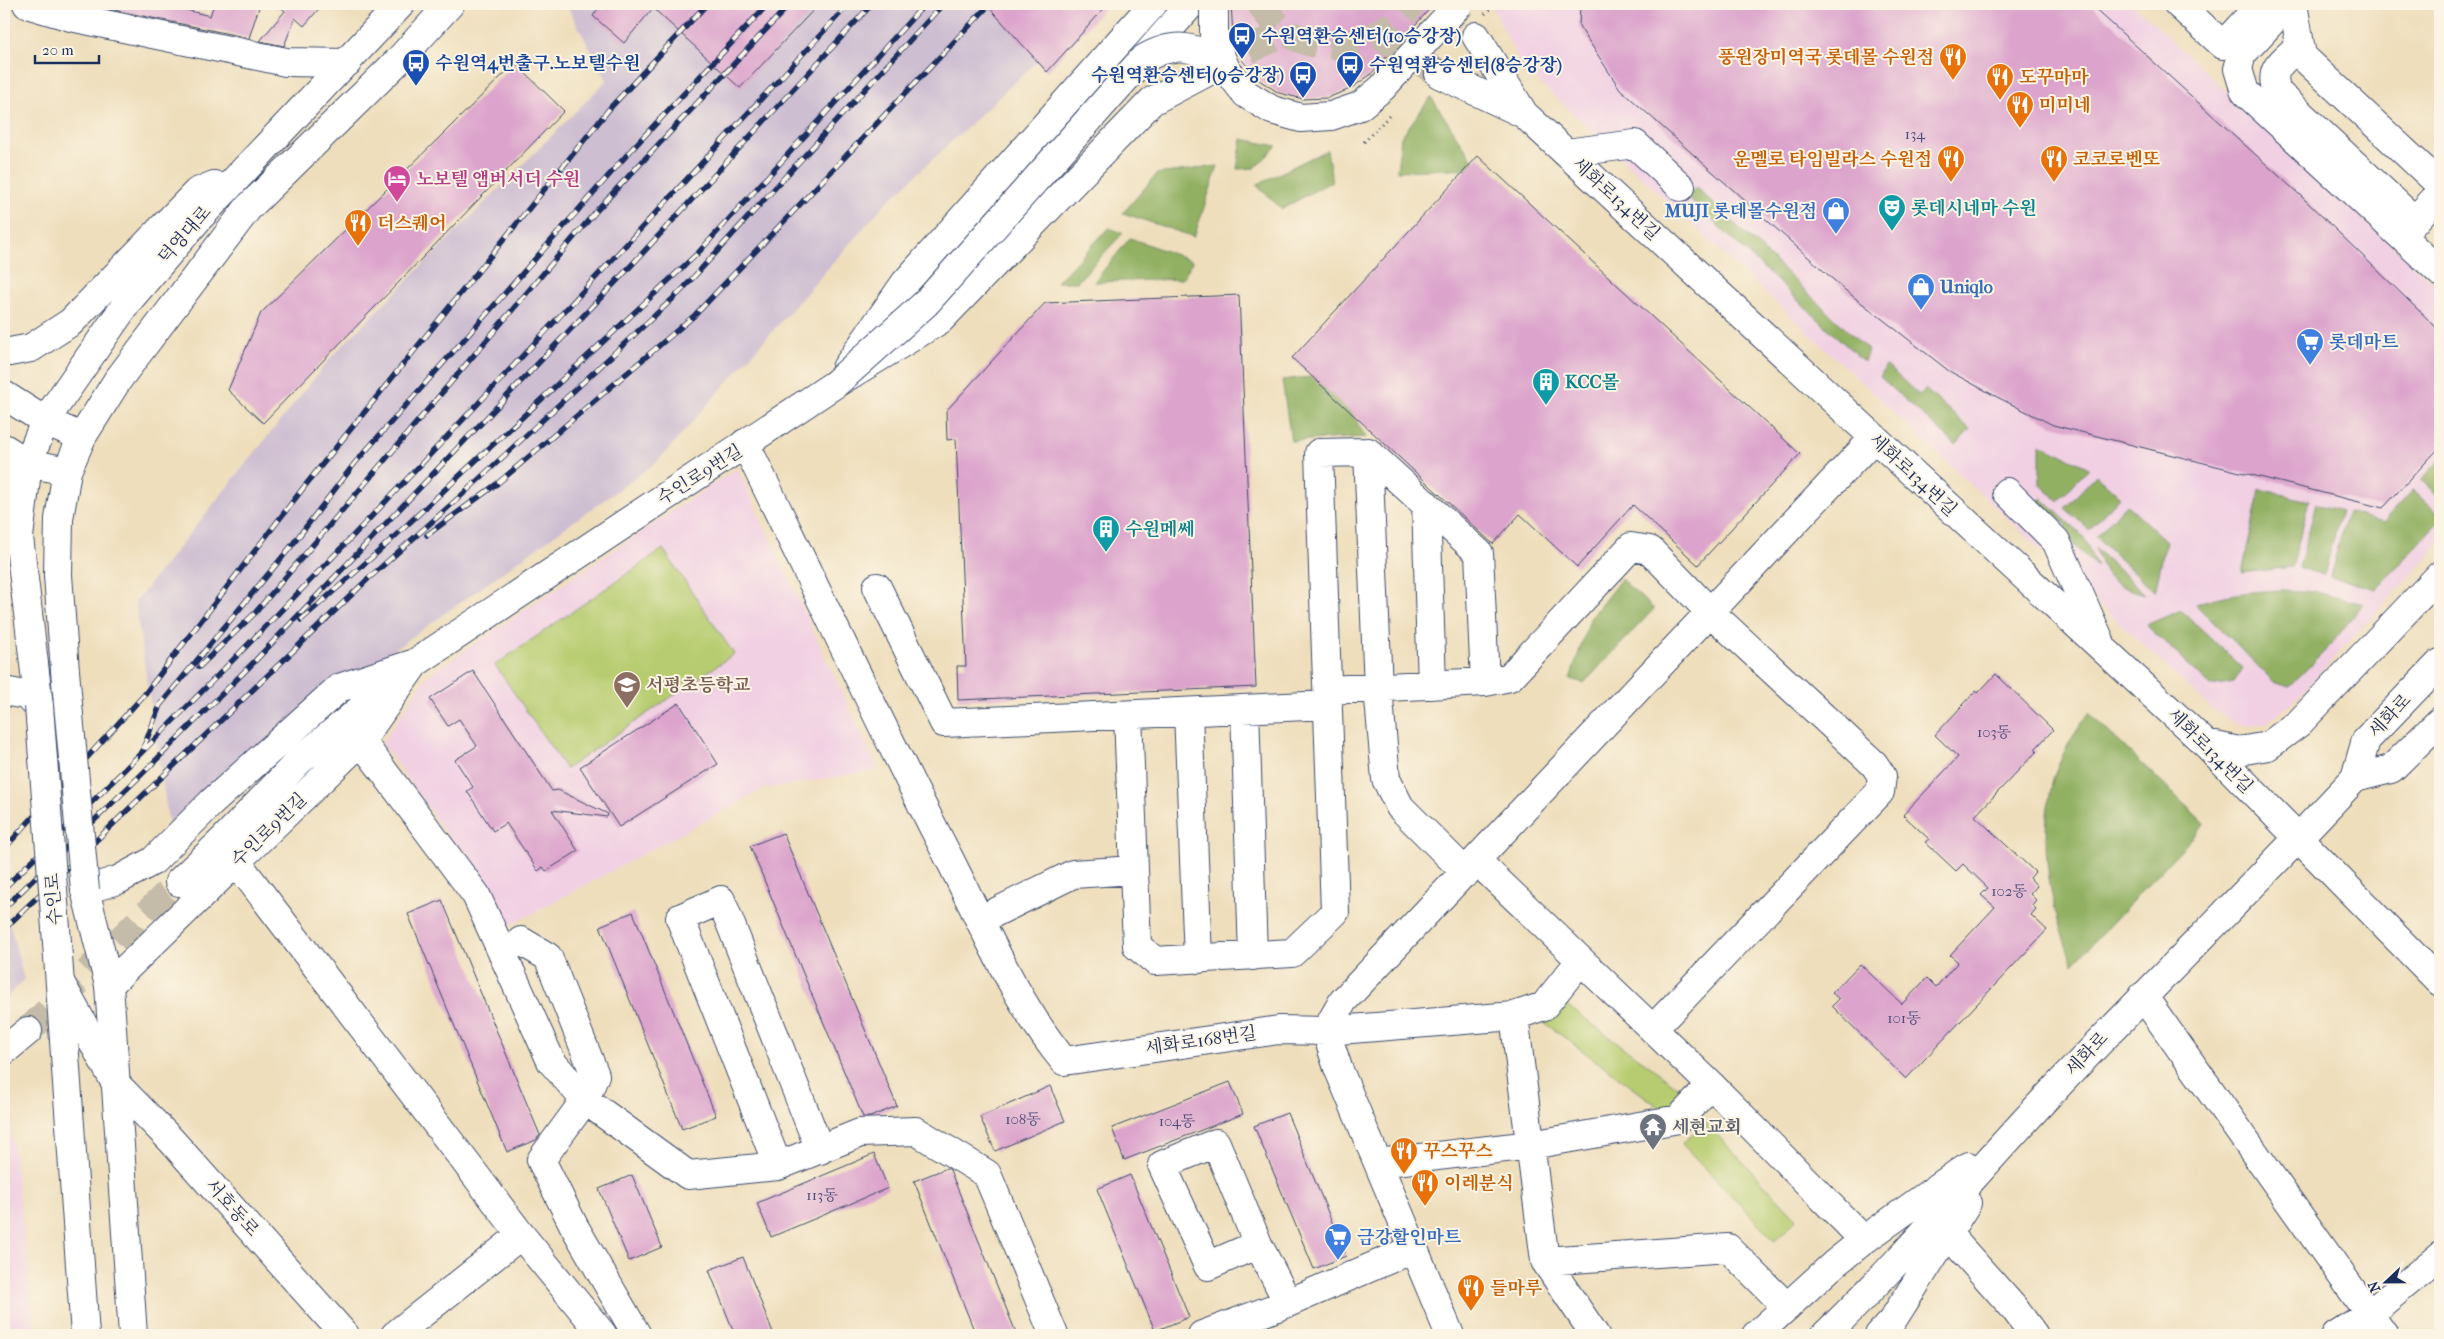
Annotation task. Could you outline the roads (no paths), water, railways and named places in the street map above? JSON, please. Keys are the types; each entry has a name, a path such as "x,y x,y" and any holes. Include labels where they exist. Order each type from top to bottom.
{"street":[{"path":"27,4 77,10 286,62 347,63"},
{"name":"덕영대로","path":"4,493 28,463 45,421 129,300 199,218 401,4"},
{"name":"덕영대로","path":"67,471 82,437 117,381 248,208 397,62 450,4"},
{"path":"835,384 905,283 1153,4"},
{"path":"835,384 926,303 1192,4"},
{"path":"1214,4 1214,40 1218,70"},
{"path":"1142,60 1155,52 1170,47 1191,49 1209,56 1218,70 1246,94 1272,110 1301,118 1331,116 1360,106 1382,88 1459,4"},
{"path":"2178,4 2223,45 2261,4"},
{"path":"2288,4 2242,54 2238,69 2245,92 2419,216"},
{"path":"2293,4 2287,58 2272,79 2277,92 2419,216 2440,272"},
{"path":"1476,36 1524,114"},
{"path":"2287,58 2302,56 2436,181 2440,187 2439,194 2419,216"},
{"path":"745,443 835,384 940,320 1152,101 1218,70"},
{"path":"1439,74 1524,114"},
{"name":"세화로134번길","path":"1524,114 2206,744 2298,840 2440,982"},
{"path":"1566,152 1635,144 1681,186"},
{"path":"4,353 31,348 71,322 197,192 241,174"},
{"path":"905,283 905,296 918,316 926,320 940,320"},
{"path":"4,395 45,421 82,437"},
{"path":"1450,1335 1338,1068 1326,1031 1343,1002 1874,438"},
{"name":"수인로9번길","path":"85,890 118,880 153,861 210,803 340,688 415,664 745,443 911,784"},
{"path":"4,448 28,463 67,471"},
{"path":"1128,715 1137,946 1155,961 1292,953 1335,912 1319,454 1368,452 1479,553 1485,682"},
{"path":"1368,452 1378,688 1386,779 1400,807 1580,961 1653,1029 1864,1240"},
{"name":"수인로","path":"28,463 11,546 39,706 85,1335"},
{"name":"수인로","path":"67,471 59,519 58,575 65,671 85,890 109,985 133,1335"},
{"path":"2007,492 2056,541 2103,650"},
{"path":"1426,504 1432,685"},
{"path":"11,546 59,519"},
{"path":"877,586 944,723 1128,715 1245,709 1328,698 1378,688 1485,682 1510,677 1631,547 1650,550 1710,612 1874,764 1882,776 1880,792 1653,1029"},
{"path":"2206,744 2238,751 2268,746 2299,723 2440,575"},
{"name":"세화로","path":"1825,1335 1872,1289 2010,1137 2143,996 2298,840 2355,778 2366,740 2440,663"},
{"path":"179,882 225,838 299,761 415,664"},
{"name":"수인로9번길","path":"109,985 361,741 415,664"},
{"path":"4,691 25,695 39,706"},
{"path":"1245,709 1253,956"},
{"path":"1188,712 1198,958"},
{"path":"2355,778 2391,769 2440,721"},
{"path":"361,741 476,895 551,1061 585,1100 688,1175 778,1166 860,1133 916,1131 987,1174 1054,1335"},
{"name":"세화로168번길","path":"911,784 980,920 1031,1014 1064,1061 1279,1030 1326,1031"},
{"path":"236,861 521,1236 602,1335"},
{"path":"980,920 1072,874 1134,870"},
{"path":"778,1166 680,918 721,900 820,1150"},
{"path":"521,941 548,957 595,1075 585,1100 541,1160 574,1226 637,1335"},
{"path":"1326,1031 1514,1016 1544,1006 1580,961"},
{"path":"60,982 116,1084"},
{"path":"2143,996 2377,1324"},
{"path":"1514,1016 1545,1261 1595,1335"},
{"path":"4,1051 28,1031"},
{"name":"서호동로","path":"116,1084 170,1140 345,1335"},
{"path":"1378,1163 1531,1145 1679,1119 1710,1085"},
{"path":"1879,1335 1892,1321 2010,1137"},
{"path":"1756,1335 1864,1240 2010,1137"},
{"path":"1948,1234 2014,1308 2034,1335"},
{"path":"395,1335 521,1236"},
{"path":"1258,1244 1288,1303"},
{"path":"1545,1261 1728,1248 1787,1306"},
{"path":"1202,1335 1288,1303 1413,1249"},
{"path":"2336,1335 2377,1324 2440,1256"}],"tunnel":[{"path":"1261,4 1276,23 1294,36 1314,43 1336,46 1357,43 1378,35 1396,22 1411,4"},
{"path":"1443,4 1476,36"},
{"path":"1211,70 1286,31"},
{"path":"1380,35 1439,74"},
{"path":"28,1031 179,882"}],"railway":[{"path":"4,849 144,695 304,487 610,108 707,4"},
{"path":"143,749 160,705 289,549 355,463 633,148 768,4"},
{"path":"199,667 255,613 598,209 790,4"},
{"path":"4,888 221,673 327,563 849,4"},
{"path":"4,908 253,663 627,270 872,4"},
{"path":"301,620 378,552 698,253 925,4"},
{"path":"4,929 369,578 463,494 680,292 943,4"},
{"path":"427,535 498,483 695,315 990,4"}],"place":[{"name":"수원역환승센터(10승강장)","path":"1242,60"},
{"name":"풍원장미역국 롯데몰 수원점","path":"1953,81"},
{"name":"수원역4번출구.노보텔수원","path":"416,87"},
{"name":"수원역환승센터(8승강장)","path":"1350,89"},
{"name":"수원역환승센터(9승강장)","path":"1303,99"},
{"name":"도꾸마마","path":"2000,101"},
{"name":"미미네","path":"2020,129"},
{"name":"운멜로 타임빌라스 수원점","path":"1951,183"},
{"name":"코코로벤또","path":"2054,183"},
{"name":"노보텔 앰버서더 수원","path":"397,203"},
{"name":"롯데시네마 수원","path":"1892,232"},
{"name":"MUJI 롯데몰수원점","path":"1836,235"},
{"name":"더스퀘어","path":"358,247"},
{"name":"Uniqlo","path":"1921,311"},
{"name":"롯데마트","path":"2310,366"},
{"name":"KCC몰","path":"1546,406"},
{"name":"수원메쎄","path":"1106,553"},
{"name":"서평초등학교","path":"627,709"},
{"name":"세현교회","path":"1653,1151"},
{"name":"꾸스꾸스","path":"1404,1175"},
{"name":"이레분식","path":"1425,1207"},
{"name":"금강할인마트","path":"1338,1261"},
{"name":"들마루","path":"1471,1312"}]}
